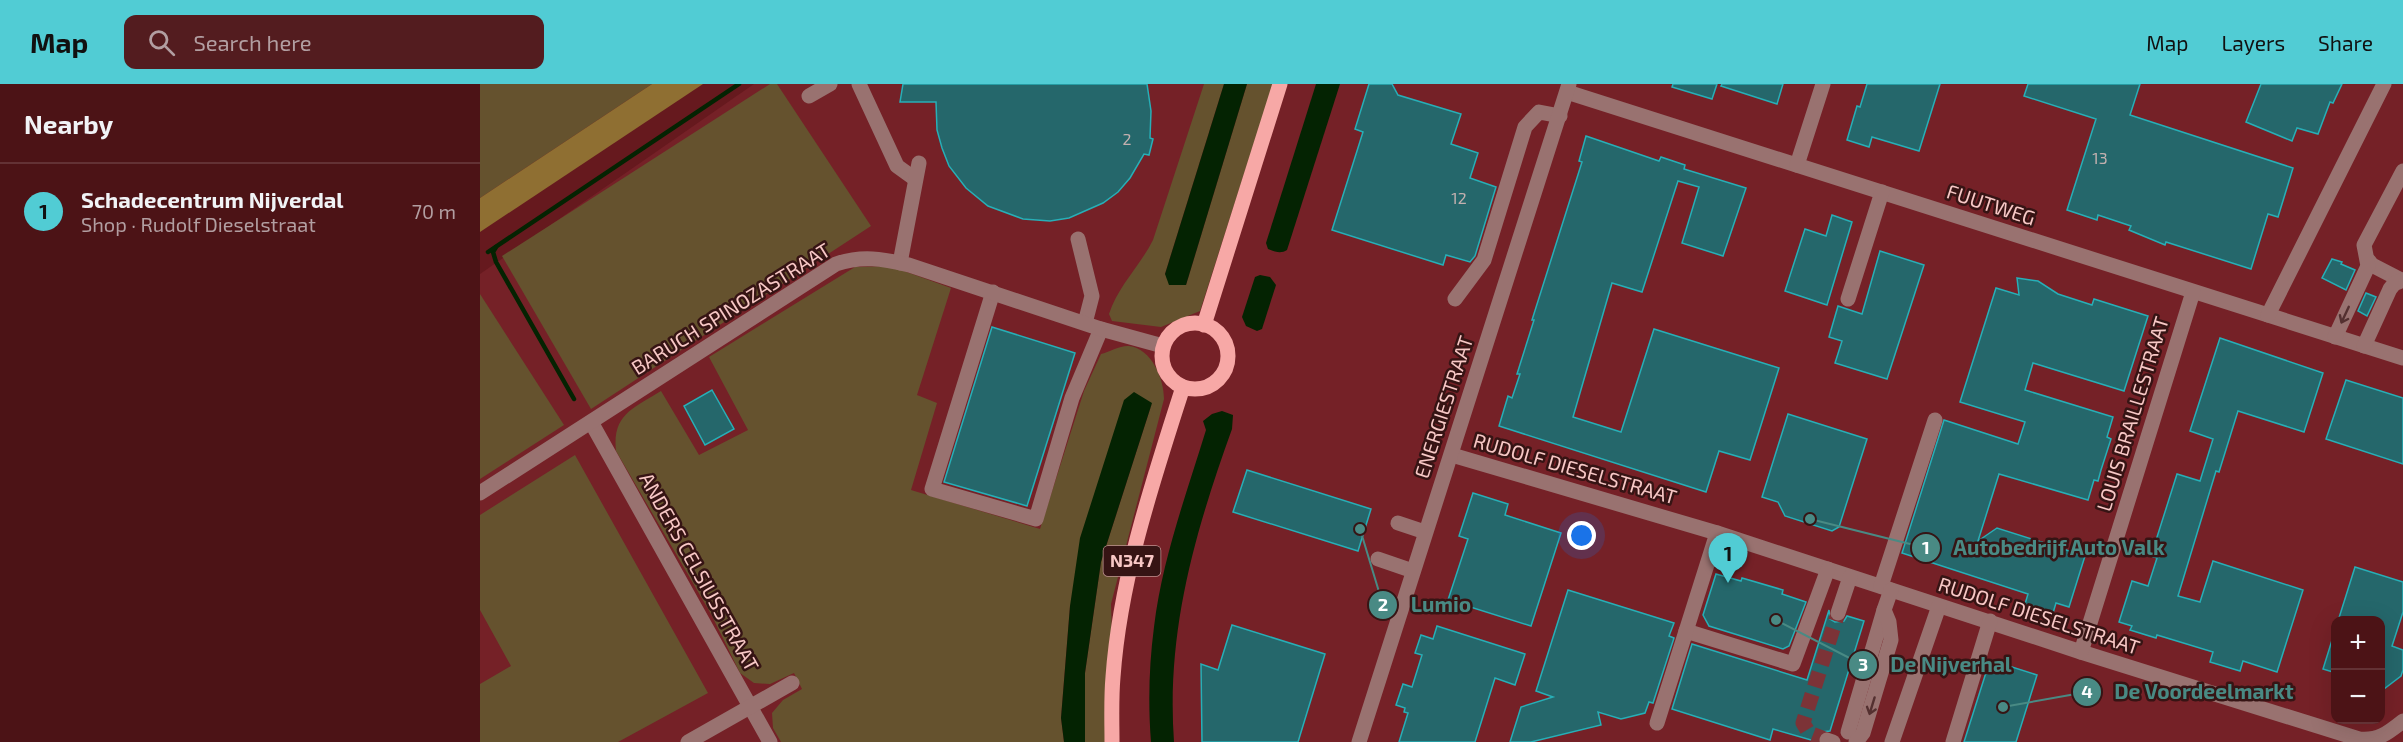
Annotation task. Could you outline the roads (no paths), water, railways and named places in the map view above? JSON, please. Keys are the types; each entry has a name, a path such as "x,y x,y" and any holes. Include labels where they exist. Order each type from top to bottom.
{"main road":[{"path":"1204,325 1281,84"},
{"path":"1195,323 1204,325 1217,332 1225,344 1226,366 1212,384 1198,388 1183,387 1165,371 1162,363 1163,346 1172,332 1179,327 1195,323"},
{"name":"N347","path":"1112,742 1113,678 1120,620 1150,490 1183,387"}],"street":[{"path":"809,96 830,84"},
{"path":"859,84 897,166 915,179"},
{"path":"1797,165 1823,84"},
{"path":"2268,315 2384,84"},
{"name":"FUUTWEG","path":"1568,88 1797,165 2403,358"},
{"name":"ENERGIESTRAAT","path":"1359,742 1568,88"},
{"path":"1455,299 1484,260 1526,127 1539,112 1560,116"},
{"path":"900,263 919,163"},
{"path":"2335,337 2367,268 2364,245 2403,171"},
{"path":"1848,299 1882,192"},
{"path":"1078,239 1092,296 1084,323"},
{"name":"BARUCH SPINOZASTRAAT","path":"480,494 836,264 865,258 883,258 1101,329 1163,346"},
{"path":"2367,268 2372,265 2402,280"},
{"path":"2364,346 2389,292 2394,284 2402,280"},
{"name":"LOUIS BRAILLESTRAAT","path":"2081,652 2193,291"},
{"path":"993,292 932,489 1036,519 1072,398 1101,329"},
{"path":"1852,737 1863,733 1891,640 1889,622 1884,609 1886,588 1935,420"},
{"name":"ANDERS CELSIUSSTRAAT","path":"591,422 770,742"},
{"name":"RUDOLF DIESELSTRAAT","path":"1452,455 1718,533 2081,652 2359,739 2383,740 2403,721"},
{"path":"1398,523 1425,531"},
{"path":"1657,723 1718,533"},
{"path":"1378,559 1413,571"},
{"path":"1686,631 1793,664 1828,569"},
{"path":"1838,613 1850,577"},
{"path":"1892,742 1939,606"},
{"path":"1953,742 1990,621"},
{"path":"688,742 792,683"}],"waterway":[{"path":"488,252 739,84"},
{"path":"496,247 493,252 496,262 574,399"}],"tunnel":[{"path":"1827,740 1809,733 1803,723 1838,613"}],"place":[{"name":"Autobedrijf Auto Valk","path":"1810,519"},
{"name":"Lumio","path":"1360,529"},
{"name":"Schadecentrum Nijverdal","path":"1728,583"},
{"name":"De Nijverhal","path":"1776,620"},
{"name":"De Voordeelmarkt","path":"2003,707"}]}
